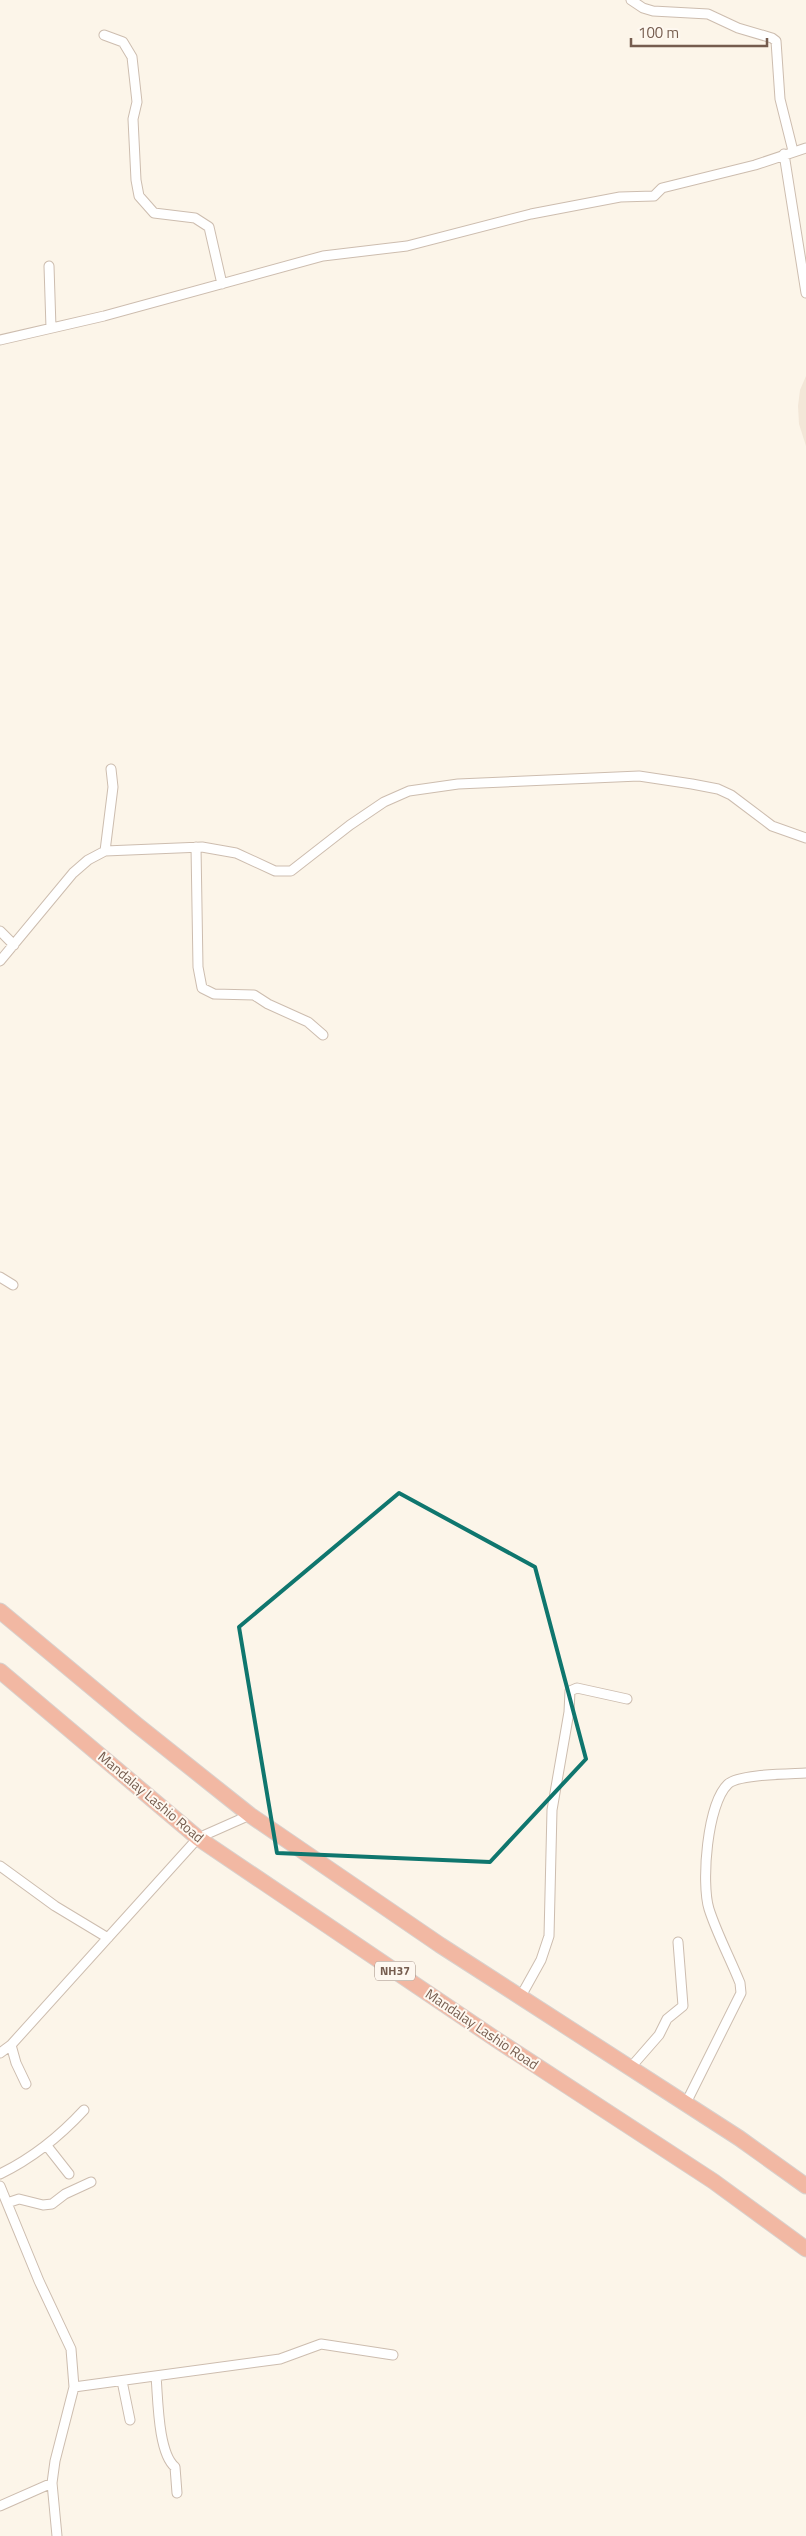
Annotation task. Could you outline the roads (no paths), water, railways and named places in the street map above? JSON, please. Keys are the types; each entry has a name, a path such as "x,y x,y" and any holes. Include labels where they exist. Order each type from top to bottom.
{"highway":[{"path":"0,1612 137,1726 250,1815 440,1945 686,2103 806,2186"},
{"name":"Mandalay Lashio Road","path":"0,1671 198,1838 713,2182 806,2250"}],"street":[{"path":"631,0 643,8 653,11 708,14 738,28 772,38 776,41 780,99 806,292"},
{"path":"104,35 123,42 132,57 137,102 133,119 136,180 139,196 154,213 195,218 209,227 222,284"},
{"path":"0,340 222,284 322,256 408,246 531,214 620,197 654,196 662,188 755,165 806,148"},
{"path":"48,266 51,328"},
{"path":"105,851 112,802 111,769"},
{"path":"0,961 73,873 88,860 105,851 196,847 236,853 274,871 283,873 298,868 350,825 384,802 409,792 458,784 629,776 683,782 718,789 731,795 756,816 772,826 806,838"},
{"path":"196,847 198,967 202,988 214,994 254,995 268,1004 308,1022 323,1035"},
{"path":"0,931 14,945"},
{"path":"0,1277 13,1285"},
{"path":"521,1996 541,1960 549,1936 552,1810 569,1712 570,1691 577,1688 627,1699"},
{"path":"686,2103 741,1993 740,1983 709,1909 706,1894 706,1850 712,1817 728,1783 740,1779 806,1773"},
{"path":"0,2053 11,2045 198,1838 250,1815"},
{"path":"0,1866 55,1906 108,1938"},
{"path":"631,2068 659,2035 667,2019 684,2006 678,1942"},
{"path":"11,2045 16,2063 26,2084"},
{"path":"0,2174 20,2164 47,2146 84,2110"},
{"path":"47,2146 69,2174"},
{"path":"7,2203 19,2199 43,2205 52,2204 65,2194 91,2182"},
{"path":"0,2186 39,2280 71,2349 74,2387 55,2461 52,2482 57,2536"},
{"path":"74,2387 280,2359 321,2344 393,2355"},
{"path":"156,2376 161,2428 168,2462 174,2467 177,2493"},
{"path":"122,2381 130,2420"},
{"path":"0,2506 52,2482"}]}
